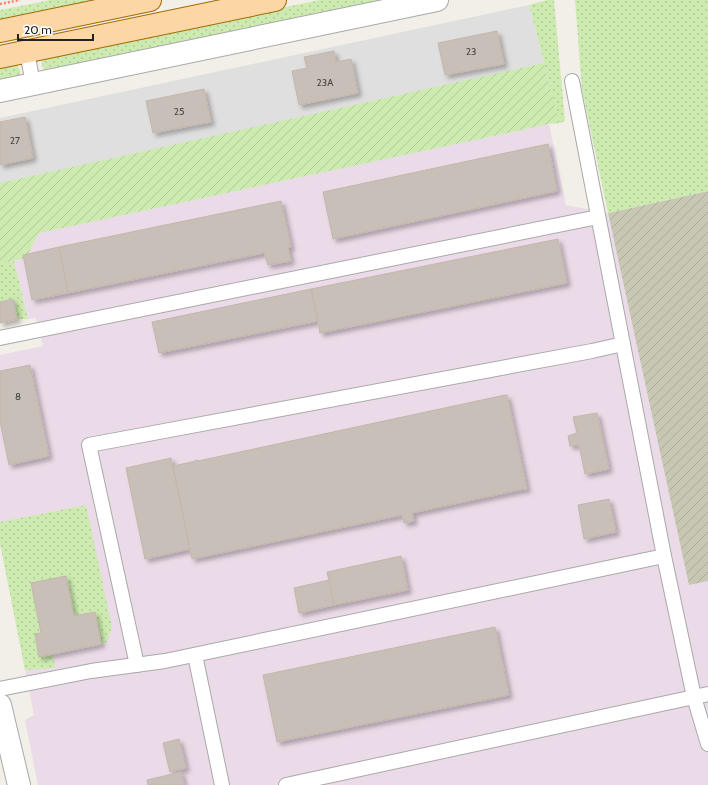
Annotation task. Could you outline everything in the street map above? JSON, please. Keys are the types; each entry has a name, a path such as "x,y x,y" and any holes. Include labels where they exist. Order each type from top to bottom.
{"main road":[{"path":"0,31 150,0"},
{"path":"0,57 275,0"}],"street":[{"path":"0,91 437,0"},
{"path":"0,704 19,785"}],"lane":[{"path":"27,52 34,84"},
{"path":"572,81 664,556 694,697 708,744"},
{"path":"0,338 598,217"},
{"path":"137,665 89,446 592,351 622,344"},
{"path":"0,704 91,671 165,661 195,655 664,556"},
{"path":"195,655 222,785"},
{"path":"286,785 708,694"}],"path":[{"path":"0,4 20,0"}],"shaded area":[{"path":"529,5 560,123 549,124 39,233 26,258 0,264 0,118"},
{"path":"549,124 566,205 608,213 689,584 708,581 708,785 38,785 25,720 34,715 0,543 0,355 43,346 36,318 28,319 14,261 26,258 39,233"},
{"path":"708,191 708,581 689,585 608,213"}],"green space":[{"path":"50,0 101,0 0,21 0,10"},
{"path":"320,0 396,0 46,74 42,65 42,59 46,56"},
{"path":"547,0 554,0 565,121 560,123 529,5"},
{"path":"575,0 708,0 708,191 608,213 582,90"},
{"path":"544,63 560,123 549,124 39,233 28,254 24,258 0,264 0,183"},
{"path":"16,64 20,70 20,76 0,82 0,65"},
{"path":"14,261 28,319 17,319 13,299 0,302 0,264"},
{"path":"86,505 112,627 107,642 53,654 55,668 25,670 0,543 0,522"}],"building":[{"path":"497,31 504,64 445,75 438,43"},
{"path":"334,51 336,62 351,59 358,93 299,105 292,71 307,68 304,57"},
{"path":"204,89 211,122 153,133 146,101"},
{"path":"25,117 33,158 0,165 0,122"},
{"path":"548,144 557,191 333,239 323,192"},
{"path":"281,201 291,247 288,248 291,261 268,265 264,253 68,293 59,247"},
{"path":"558,239 567,283 320,333 311,289"},
{"path":"59,247 68,293 32,300 23,255"},
{"path":"311,289 318,321 159,353 152,322"},
{"path":"13,299 17,319 0,323 0,302"},
{"path":"30,365 49,456 9,465 0,421 0,371"},
{"path":"507,395 527,489 412,513 414,521 404,523 402,515 192,559 173,466"},
{"path":"597,413 609,469 585,474 579,445 570,446 568,436 577,433 573,417"},
{"path":"171,458 190,549 145,559 126,468"},
{"path":"609,499 616,532 584,539 578,505"},
{"path":"401,556 408,590 334,605 327,572"},
{"path":"66,576 74,616 95,612 101,644 39,657 35,634 41,633 31,583"},
{"path":"329,580 334,605 299,613 294,588"},
{"path":"495,627 509,695 277,742 263,675"},
{"path":"179,739 186,768 170,772 163,743"},
{"path":"181,772 184,785 148,785 147,780"}]}
